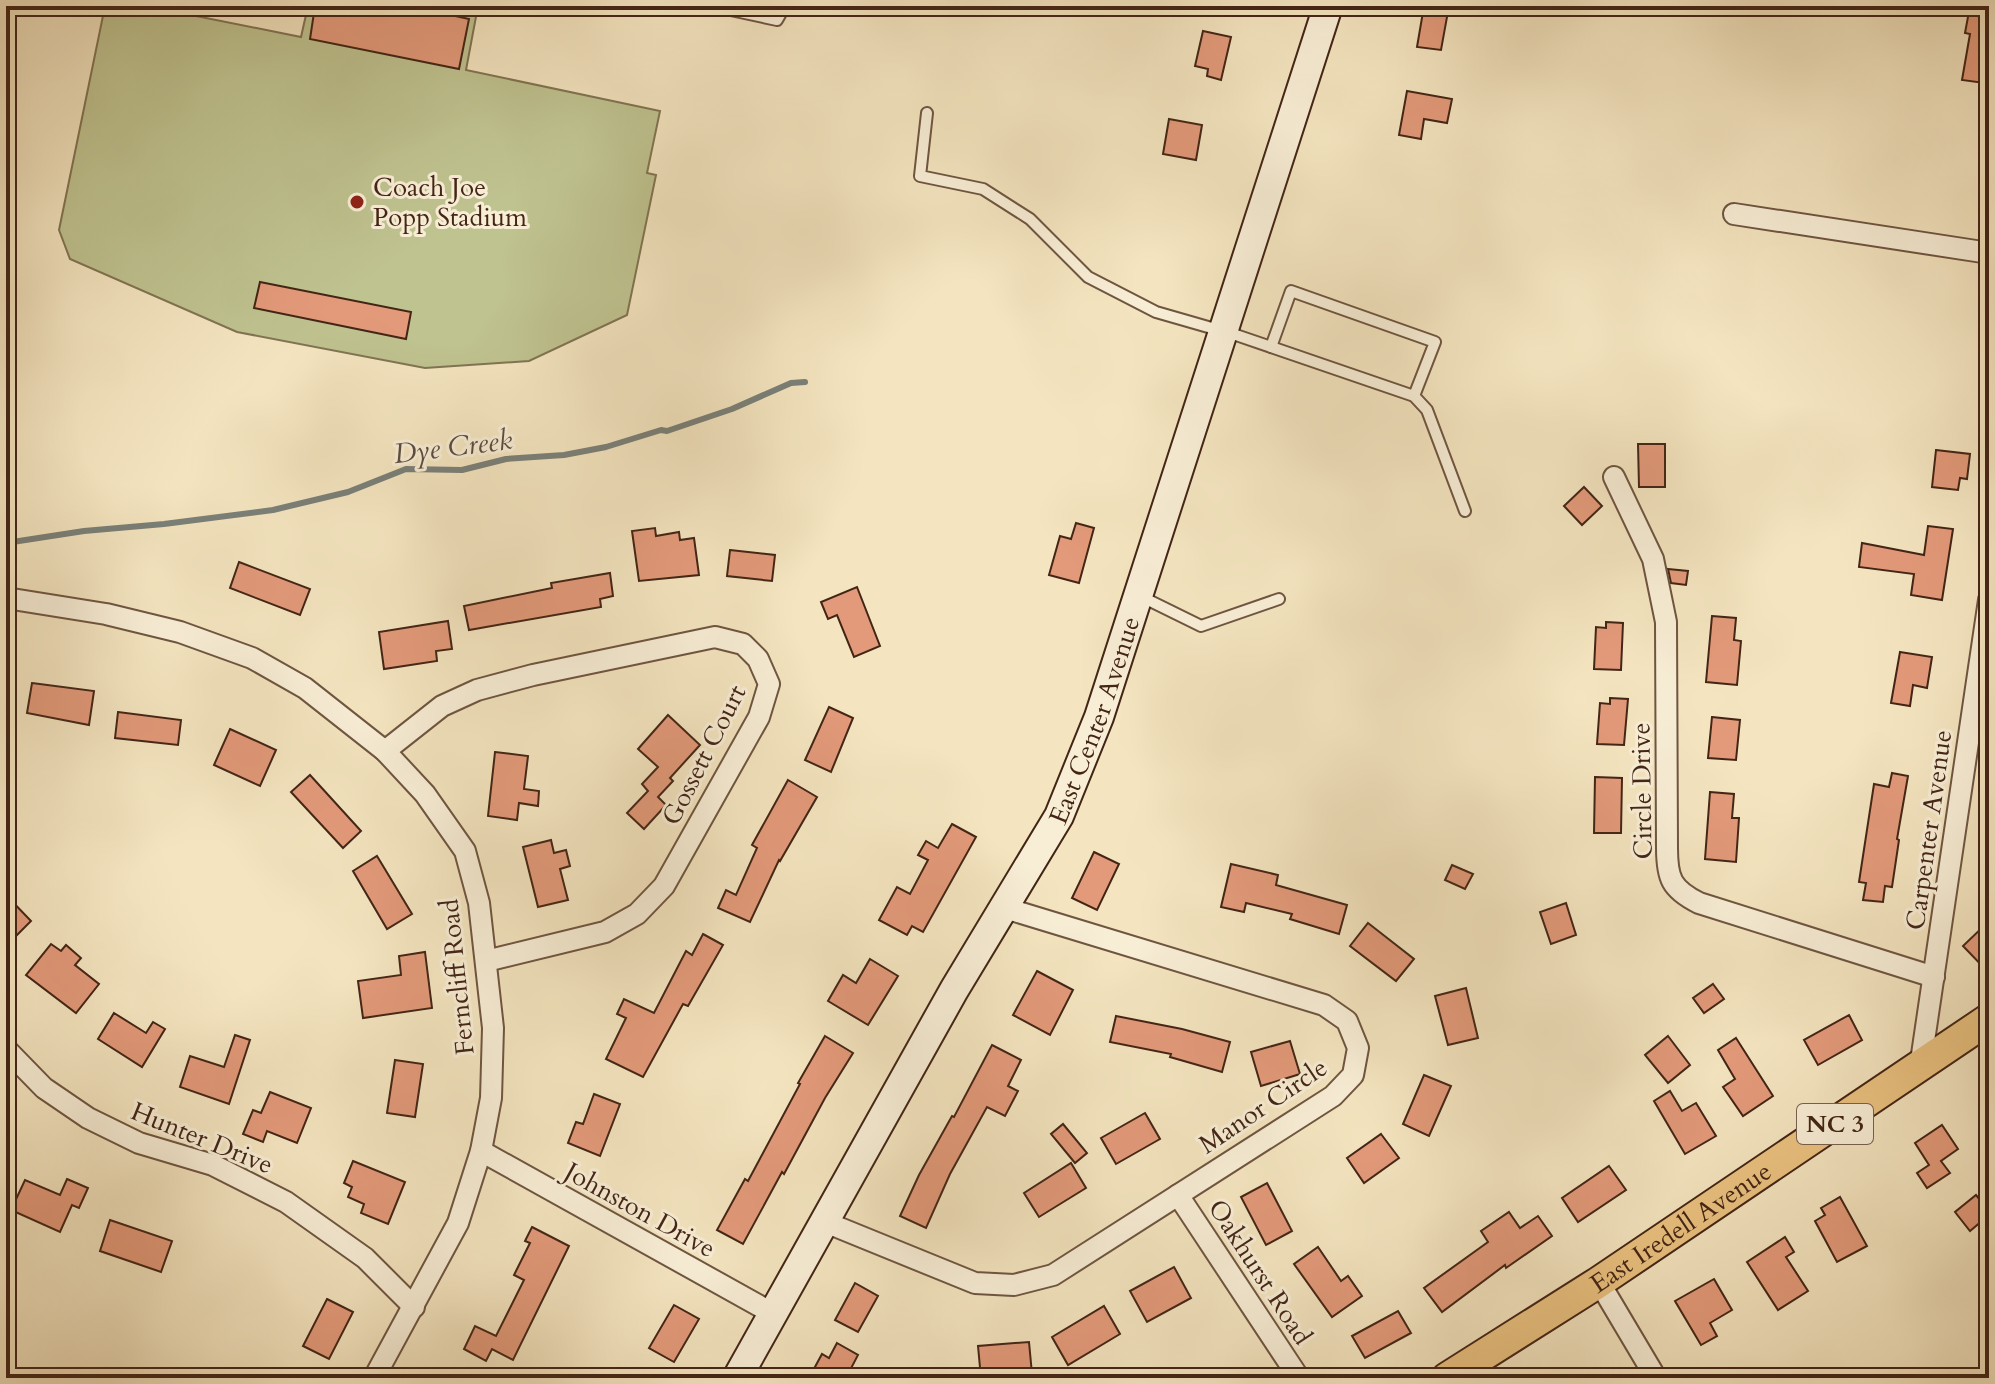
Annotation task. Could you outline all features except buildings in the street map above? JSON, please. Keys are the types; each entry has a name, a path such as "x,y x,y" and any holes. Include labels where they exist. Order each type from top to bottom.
{"main road":[{"name":"East Iredell Avenue","path":"1447,1378 1599,1282 1989,1019"}],"street":[{"name":"East Center Avenue","path":"737,1378 954,990 1059,816 1099,717 1328,6"},
{"path":"1734,214 1989,253"},
{"name":"Circle Drive","path":"1614,477 1653,559 1666,622 1667,848 1672,883 1683,895 1699,903 1934,977"},
{"name":"Ferncliff Road","path":"6,598 106,614 180,632 252,658 305,688 385,751 425,794 465,851 479,903 486,961 493,1028 491,1098 481,1151 458,1223 374,1378"},
{"name":"Carpenter Avenue","path":"1920,1068 1989,600"},
{"name":"Gossett Court","path":"385,751 442,706 477,690 533,675 715,637 743,644 758,659 769,684 759,717 664,886 637,914 605,932 486,961"},
{"name":"Manor Circle","path":"825,1222 975,1283 1014,1285 1053,1275 1333,1096 1353,1075 1358,1048 1347,1021 1324,1005 1005,908"},
{"name":"Hunter Drive","path":"6,1049 44,1088 88,1118 139,1143 213,1165 286,1202 365,1258 414,1307"},
{"name":"Johnston Drive","path":"481,1151 774,1314"},
{"name":"Oakhurst Road","path":"1178,1195 1299,1378"},
{"path":"1599,1282 1656,1378"}],"lane":[{"path":"712,6 777,20 785,6"},
{"path":"927,113 920,176 983,189 1030,219 1088,277 1156,312 1414,396 1427,410 1465,511"},
{"path":"1271,347 1291,291 1435,342 1414,396"},
{"path":"1138,596 1201,626 1279,599"}],"green space":[{"name":"Coach Joe Popp Stadium","path":"105,6 146,6 301,37 308,6 478,6 466,70 660,111 647,173 656,175 627,315 529,361 425,368 237,332 70,259 59,230"}],"waterway":[{"name":"Dye Creek","path":"6,543 273,510 348,492 406,469 462,470 506,459 564,455 606,447 661,430 667,431 732,409 791,383 805,382"}],"place":[{"name":"Coach Joe Popp Stadium","path":"357,202"}]}
